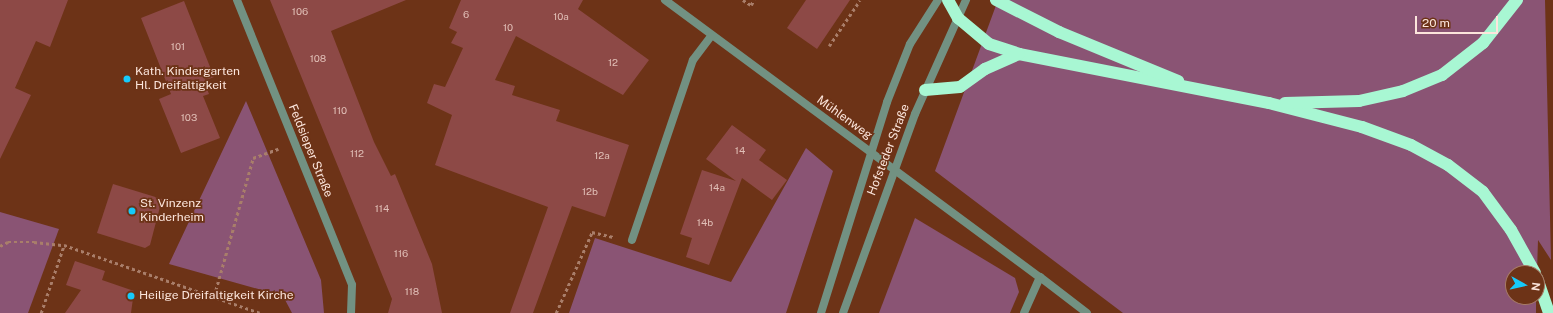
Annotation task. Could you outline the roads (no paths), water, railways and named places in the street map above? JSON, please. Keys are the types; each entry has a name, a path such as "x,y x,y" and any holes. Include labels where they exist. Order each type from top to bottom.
{"highway":[{"path":"948,0 958,18 988,44 1019,54 1217,95 1269,103 1362,127 1411,145 1448,165 1482,192 1511,230 1531,265"},
{"path":"996,0 1059,32 1217,95"},
{"path":"1269,103 1359,101 1403,91 1442,75 1483,43 1517,0"},
{"path":"925,90 960,87 985,69 1019,54"},
{"path":"1545,300 1550,313"}],"street":[{"name":"Feldsieper Straße","path":"237,0 352,285 351,313"},
{"name":"Mühlenweg","path":"665,0 711,36 1087,313"},
{"name":"Hofsteder Straße","path":"821,313 830,273 887,102 910,44 938,0"},
{"name":"Hofsteder Straße","path":"843,313 915,114 966,0"},
{"path":"632,240 693,60 711,36"},
{"path":"1024,313 1040,278"}],"place":[{"name":"Kath. Kindergarten Hl. Dreifaltigkeit","path":"127,79"},
{"name":"St. Vinzenz Kinderheim","path":"132,211"},
{"name":"Heilige Dreifaltigkeit Kirche","path":"131,296"}]}
